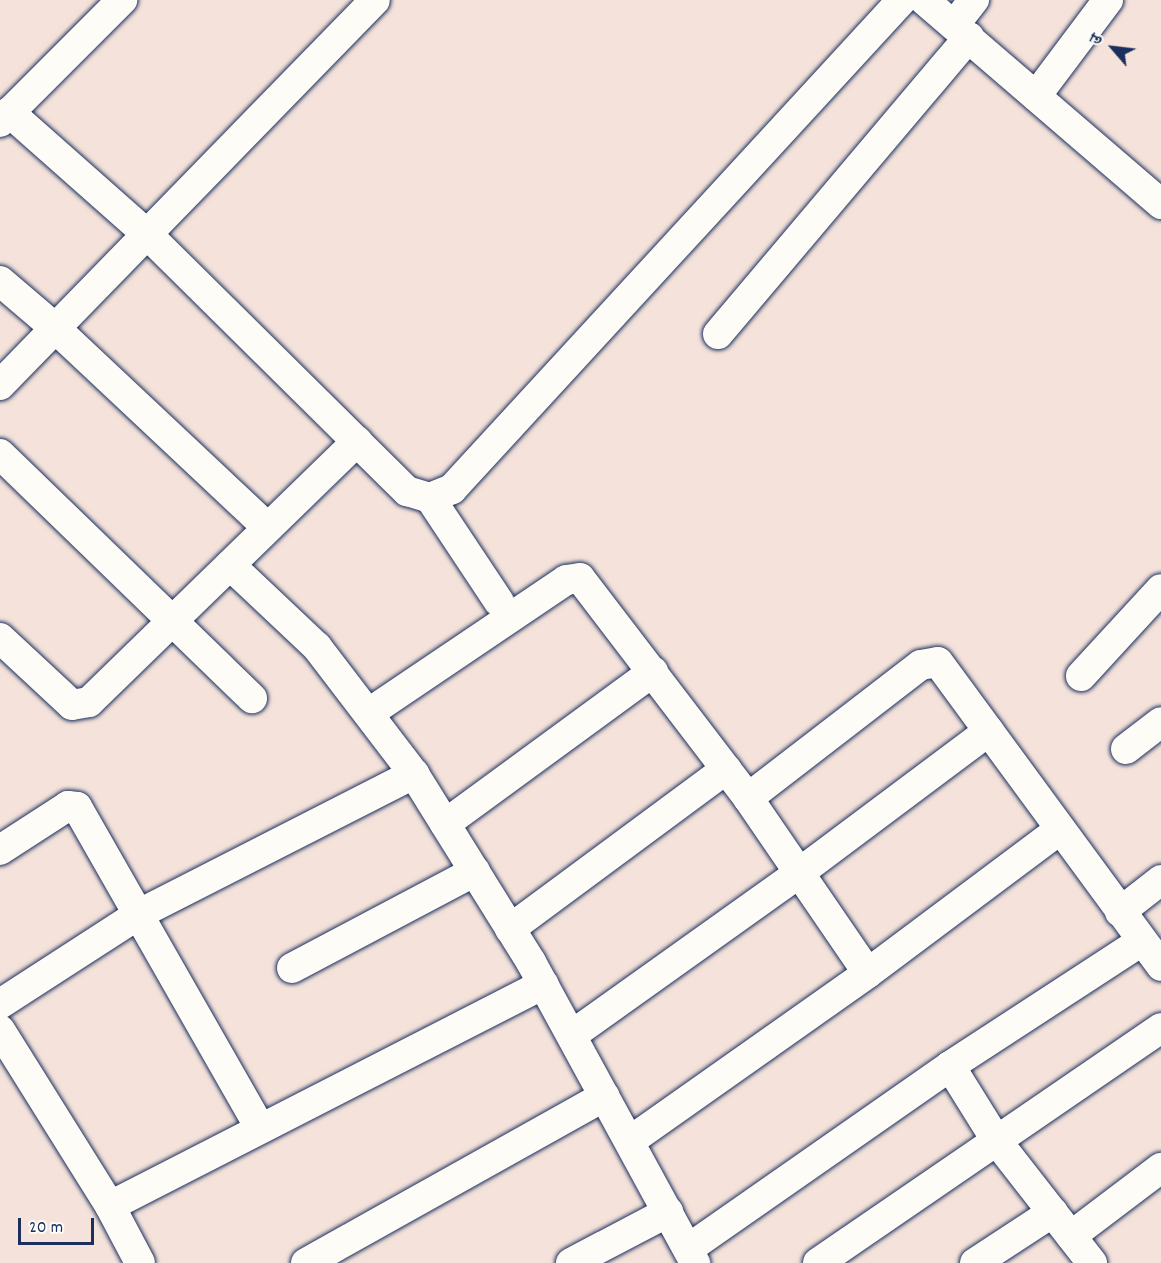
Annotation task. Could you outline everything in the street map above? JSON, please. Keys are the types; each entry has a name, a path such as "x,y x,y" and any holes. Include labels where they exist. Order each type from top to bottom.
{"street":[{"path":"122,0 4,117 147,234 407,491 430,498 452,489 902,0"},
{"path":"0,385 375,0"},
{"path":"924,0 962,30 1161,204"},
{"path":"718,333 962,30 974,0"},
{"path":"1036,96 1108,0"},
{"path":"0,281 55,328 267,528"},
{"path":"0,638 63,699 80,706 89,702 174,623 357,441"},
{"path":"0,454 252,698"},
{"path":"430,498 499,602"},
{"path":"230,565 317,647 414,774 543,984 692,1256 950,1066 1142,941"},
{"path":"369,713 574,577 587,584 748,798 868,973"},
{"path":"1080,676 1161,589"},
{"path":"748,798 930,661 938,663 948,672 1058,831 1161,966"},
{"path":"445,824 653,672"},
{"path":"1126,749 1161,722"},
{"path":"572,1035 799,873 989,730"},
{"path":"510,929 726,769"},
{"path":"0,1004 140,914 414,774"},
{"path":"0,850 68,806 77,807 260,1128"},
{"path":"630,1141 868,973 1058,831"},
{"path":"292,968 474,871"},
{"path":"1120,912 1161,880"},
{"path":"110,1206 543,984"},
{"path":"818,1263 1161,1028"},
{"path":"0,1030 110,1206 140,1263"},
{"path":"950,1066 996,1140 1053,1212 1083,1255 1161,1168"},
{"path":"306,1263 605,1096"},
{"path":"571,1263 668,1212"},
{"path":"975,1263 1053,1212"}]}
